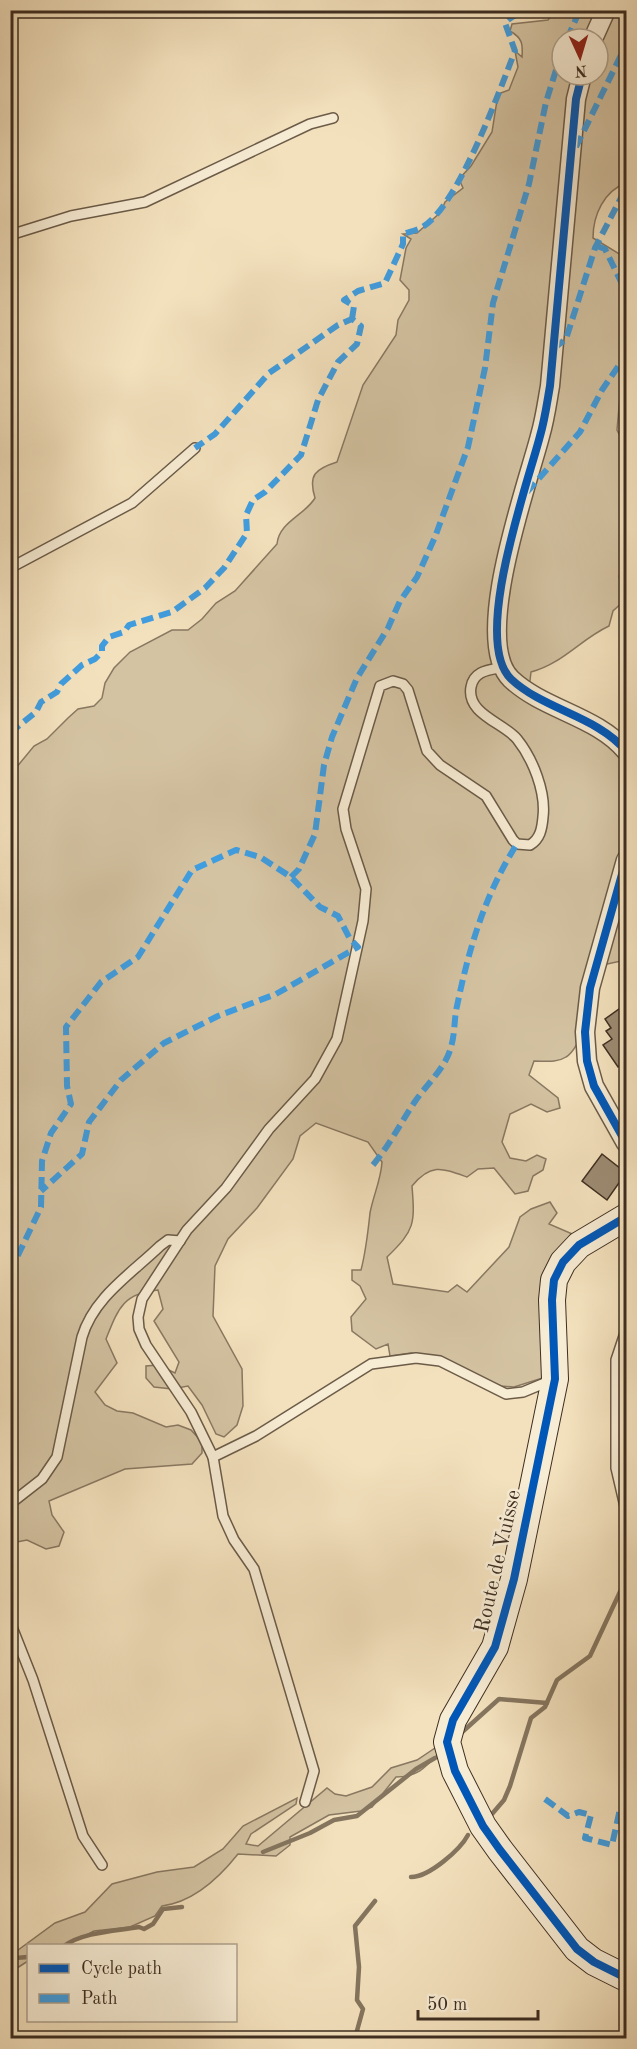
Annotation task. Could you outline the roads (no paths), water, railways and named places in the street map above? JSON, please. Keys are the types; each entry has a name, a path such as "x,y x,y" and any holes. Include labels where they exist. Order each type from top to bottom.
{"street":[{"path":"598,27 606,10"},
{"path":"579,87 576,99 550,386 541,433 510,536 501,587 498,633 504,667 516,682 608,735 627,751"},
{"path":"627,860 590,988 585,1032 587,1061 594,1086 627,1143"},
{"name":"Route de Vuisse","path":"627,1217 579,1245 567,1256 556,1274 552,1300 555,1379 504,1621 492,1654 450,1725 448,1752 483,1826 571,1942 587,1958 627,1978"}],"lane":[{"path":"10,235 71,216 145,202 310,124 333,118"},
{"path":"10,568 132,503 195,448"},
{"path":"305,1802 315,1771 254,1569 234,1540 223,1516 213,1457 191,1412 139,1329 138,1317 142,1299 180,1241 226,1188 269,1129 315,1079 337,1039 363,921 366,889 346,829 343,809 380,686 393,681 403,684 408,690 427,751 440,765 486,796 517,844 530,845 539,836 544,810 534,770 518,740 478,709 470,696 476,675 483,671 504,667"},
{"path":"10,1504 42,1479 57,1457 77,1358 89,1318 106,1295 160,1246 168,1240 180,1241"},
{"path":"627,1330 616,1360 616,1468 626,1511 627,1540"},
{"path":"213,1457 256,1436 371,1364 416,1358 440,1361 506,1394 523,1392 555,1379"},
{"path":"10,1622 33,1680 83,1836 102,1865"}],"waterway":[{"path":"492,1814 504,1800 510,1786 531,1718 545,1707 557,1680 590,1656 626,1579"},
{"path":"460,1734 499,1699 547,1703"},
{"path":"263,1852 310,1833 334,1820 357,1816 416,1769 435,1758"},
{"path":"411,1877 435,1868 458,1848 468,1835"},
{"path":"355,2038 363,2009 357,2000 359,1967 355,1926 375,1901"},
{"path":"67,1944 100,1933 139,1927 144,1929 153,1924 163,1909 182,1907"},
{"path":"15,1958 27,1957"}]}
